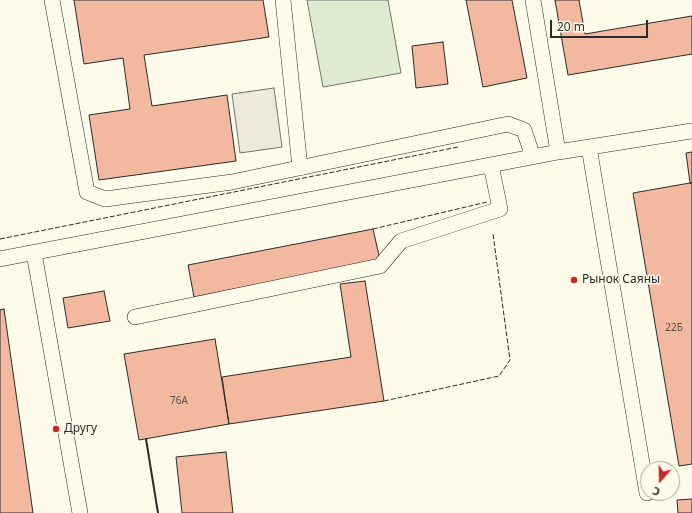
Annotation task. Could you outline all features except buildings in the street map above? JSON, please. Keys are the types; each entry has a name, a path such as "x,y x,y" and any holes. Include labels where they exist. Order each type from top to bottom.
{"lane":[{"path":"52,0 87,192 105,199 232,182 508,124 524,130 533,157"},
{"path":"283,0 300,168"},
{"path":"533,0 558,152"},
{"path":"0,259 558,152 692,131"},
{"path":"589,147 642,461"},
{"path":"135,317 380,266 401,241 500,209 491,165"},
{"path":"34,253 80,513"}],"green space":[{"path":"307,0 388,0 401,73 323,87"}],"shaded area":[{"path":"274,88 282,147 240,153 232,94"}],"fence":[{"path":"0,239 458,147"},
{"path":"373,229 487,202"},
{"path":"384,401 499,376 510,360 493,234"}],"wall":[{"path":"146,439 158,513"}],"place":[{"name":"Рынок Саяны","path":"574,280"},
{"name":"Другу","path":"56,429"}]}
